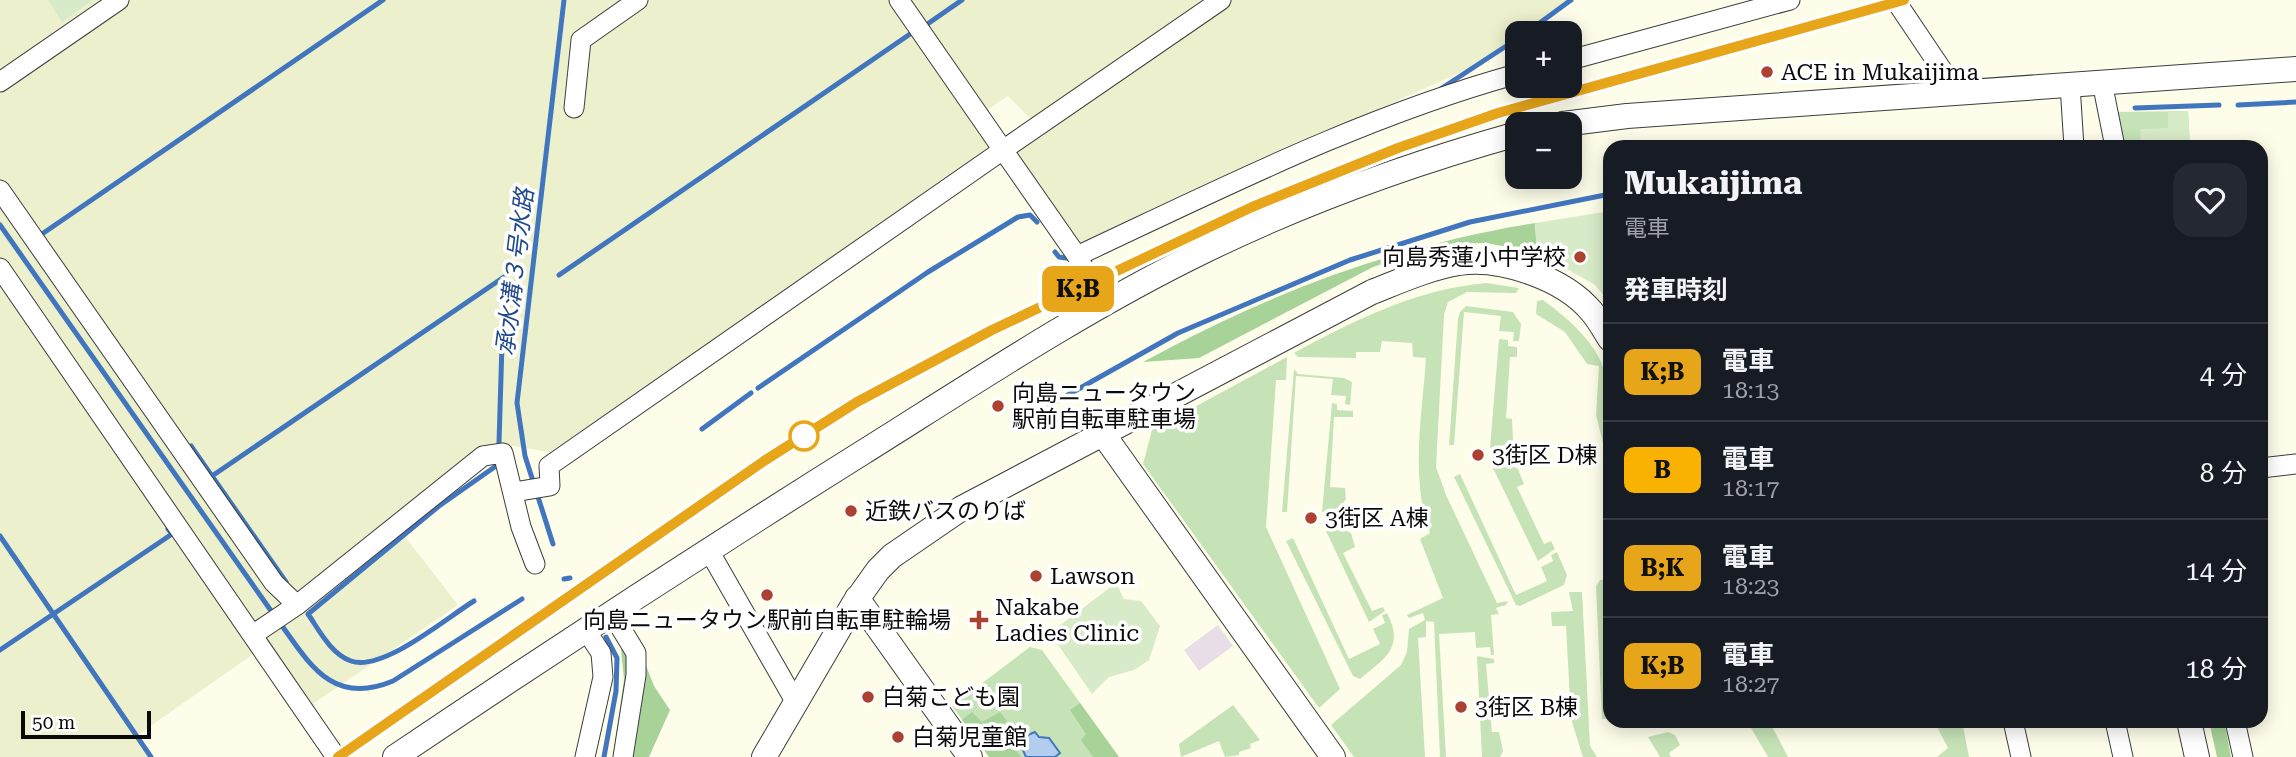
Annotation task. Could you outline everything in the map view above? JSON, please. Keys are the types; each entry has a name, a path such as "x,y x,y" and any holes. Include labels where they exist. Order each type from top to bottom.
{"street":[{"path":"0,82 119,0"},
{"path":"573,108 581,40 638,0"},
{"path":"899,0 1077,256 1105,305"},
{"path":"516,491 550,486 549,466 1221,0"},
{"path":"1582,57 1790,0"},
{"path":"1895,0 1957,92"},
{"path":"1582,122 1627,116 2296,69"},
{"path":"1077,256 1268,166 1394,116 1505,78"},
{"path":"2102,82 2114,140"},
{"path":"2070,85 2074,140"},
{"path":"395,757 708,549 1105,305 1201,252 1295,211 1467,148 1505,137"},
{"path":"0,191 292,608"},
{"path":"764,757 858,598 892,556 962,508 1372,292 1416,274 1459,264 1490,262 1517,267 1540,277 1590,310 1603,329"},
{"path":"0,268 261,629 336,757"},
{"path":"1103,434 1333,757"},
{"path":"261,629 292,608 484,456 503,453 516,491 521,527 535,564"},
{"path":"2268,467 2296,464"},
{"path":"708,549 795,701"},
{"path":"858,598 970,757"},
{"path":"611,612 636,653 636,675 623,757"},
{"path":"584,757 603,677 601,653 587,628"},
{"path":"2015,728 2021,757"},
{"path":"2117,728 2123,757"},
{"path":"2191,728 2197,757"},
{"path":"2237,728 2243,757"}],"shaded area":[{"path":"1218,625 1233,646 1199,671 1184,650"}],"green space":[{"path":"0,0 1569,0 1538,21 1505,21 1505,44 1470,68 1081,243 1013,155 1043,131 1008,96 975,118 994,152 550,452 495,443 479,450 392,520 458,605 298,714 256,652 135,737 149,757 0,757"},
{"path":"48,0 93,0 62,22"},
{"path":"2188,111 2190,140 2122,140 2116,112"},
{"path":"2188,111 2190,140 2141,140 2140,129 2168,128 2168,112"},
{"name":"向島秀蓮小中学校","path":"1603,212 1603,295 1595,285 1537,252 1535,223"},
{"path":"1535,223 1537,252 1485,243 1453,244 1417,252 1373,267 1199,358 1143,362 1237,314 1333,275 1432,245"},
{"path":"1486,283 1519,288 1516,293 1467,292 1448,302 1444,315 1436,467 1446,495 1497,603 1508,601 1506,605 1496,608 1499,614 1491,615 1494,655 1491,655 1490,647 1476,648 1475,632 1439,634 1446,757 1440,757 1434,622 1426,621 1426,637 1418,638 1425,757 1354,757 1331,725 1401,665 1407,652 1409,629 1425,620 1423,613 1409,618 1407,615 1443,598 1420,539 1430,533 1420,491 1419,469 1426,358 1413,357 1412,343 1382,341 1380,352 1356,352 1356,358 1298,357 1294,353 1363,318 1411,299 1460,286"},
{"path":"1543,300 1568,320 1586,338 1598,356 1603,369 1603,443 1596,415 1599,366 1587,364 1565,332 1536,314 1537,301"},
{"path":"1466,306 1513,312 1521,324 1519,341 1513,341 1514,332 1499,331 1501,316 1464,312 1454,445 1449,445 1458,319"},
{"path":"1499,339 1508,340 1508,346 1517,347 1517,357 1510,357 1506,418 1512,419 1513,440 1509,444 1490,448"},
{"path":"1287,357 1286,380 1276,380 1266,527 1340,689 1319,708 1143,464 1152,430"},
{"path":"1294,369 1298,374 1344,378 1352,382 1350,405 1345,404 1346,396 1331,395 1333,379 1296,376 1287,512 1282,512"},
{"path":"1332,403 1337,404 1337,410 1353,411 1353,417 1334,417 1330,487 1345,488 1346,499 1339,508 1322,512"},
{"path":"1510,465 1518,469 1524,484 1517,487 1544,544 1551,541 1555,549 1538,561 1493,468"},
{"path":"1460,474 1516,595 1547,581 1541,567 1553,561 1551,555 1557,552 1567,575 1564,585 1520,606 1516,605 1454,477"},
{"path":"1340,528 1351,533 1355,547 1343,553 1372,611 1383,607 1385,611 1369,622 1326,531"},
{"path":"1293,538 1349,659 1380,644 1373,629 1385,623 1382,615 1387,613 1394,635 1393,644 1384,658 1360,679 1353,676 1286,541"},
{"path":"1603,580 1603,719 1596,586"},
{"path":"1116,583 1124,599 1141,601 1160,626 1149,660 1134,670 1109,677 1092,694 1054,639 1055,629"},
{"path":"1569,592 1582,592 1590,746 1597,757 1583,757 1571,719 1566,626 1552,626 1551,612 1573,611"},
{"path":"635,637 654,686 670,710 649,757 613,757 624,680 621,649"},
{"path":"1030,647 1042,650 1119,757 989,757 952,706"},
{"path":"1477,656 1494,659 1494,663 1486,664 1492,732 1499,732 1503,751 1500,757 1482,757"},
{"path":"1080,703 1119,757 1093,757 1081,740 1086,734 1070,710"},
{"path":"1233,705 1260,740 1250,744 1251,748 1239,752 1239,755 1225,757 1219,741 1181,757 1179,744"},
{"path":"972,712 982,722 1000,712 1007,721 1000,727 1021,757 989,757 962,720"},
{"path":"1751,728 1773,728 1788,757 1768,757"},
{"path":"1938,728 1963,728 1969,757 1937,757 1948,748"},
{"path":"2211,728 2225,728 2231,757 2217,757"},
{"path":"1668,732 1675,735 1680,745 1669,753 1671,757 1660,757 1648,737"}],"water":[{"path":"1035,732 1039,737 1049,738 1060,753 1055,757 1026,757 1018,739"}],"waterway":[{"path":"42,234 383,0"},
{"name":"承水溝３号水路","path":"553,544 525,456 517,403 564,0"},
{"path":"926,25 962,0"},
{"path":"1542,21 1571,0"},
{"path":"559,275 913,32"},
{"path":"1439,90 1505,47"},
{"path":"2238,105 2296,102"},
{"path":"2135,108 2219,105"},
{"path":"1050,405 1178,333 1350,260 1470,222 1603,195"},
{"path":"758,388 928,272 1018,217 1030,215 1037,222"},
{"path":"0,225 274,615"},
{"path":"1055,252 1059,257 1066,258"},
{"path":"212,476 504,277 499,443"},
{"path":"702,429 751,393"},
{"path":"191,446 286,582"},
{"path":"474,601 414,642 380,659 364,662 351,661 337,653 308,614 439,506 496,466"},
{"path":"0,650 172,534 168,529"},
{"path":"0,536 151,757"},
{"path":"564,579 570,578"},
{"path":"280,623 302,653 325,677 339,685 372,687 393,681 522,599"},
{"path":"604,757 616,691 617,658 606,637"}],"railway":[{"path":"338,757 764,461 857,402 992,330 1252,207 1398,147 1498,113 1904,0"}],"train":[{"name":"K;B","path":"338,757 764,461 857,402 992,330 1252,207 1319,177 1398,148 1498,113 1904,0"}],"place":[{"name":"ACE in Mukaijima","path":"1767,72"},
{"name":"向島秀蓮小中学校","path":"1580,257"},
{"name":"向島ニュータウン 駅前自転車駐車場","path":"998,406"},
{"name":"3街区 D棟","path":"1478,455"},
{"name":"近鉄バスのりば","path":"851,511"},
{"name":"3街区 A棟","path":"1311,518"},
{"name":"Lawson","path":"1036,576"},
{"name":"向島ニュータウン駅前自転車駐輪場","path":"767,595"},
{"name":"Nakabe Ladies Clinic","path":"979,620"},
{"name":"白菊こども園","path":"868,697"},
{"name":"3街区 B棟","path":"1461,707"},
{"name":"白菊児童館","path":"898,737"}]}
